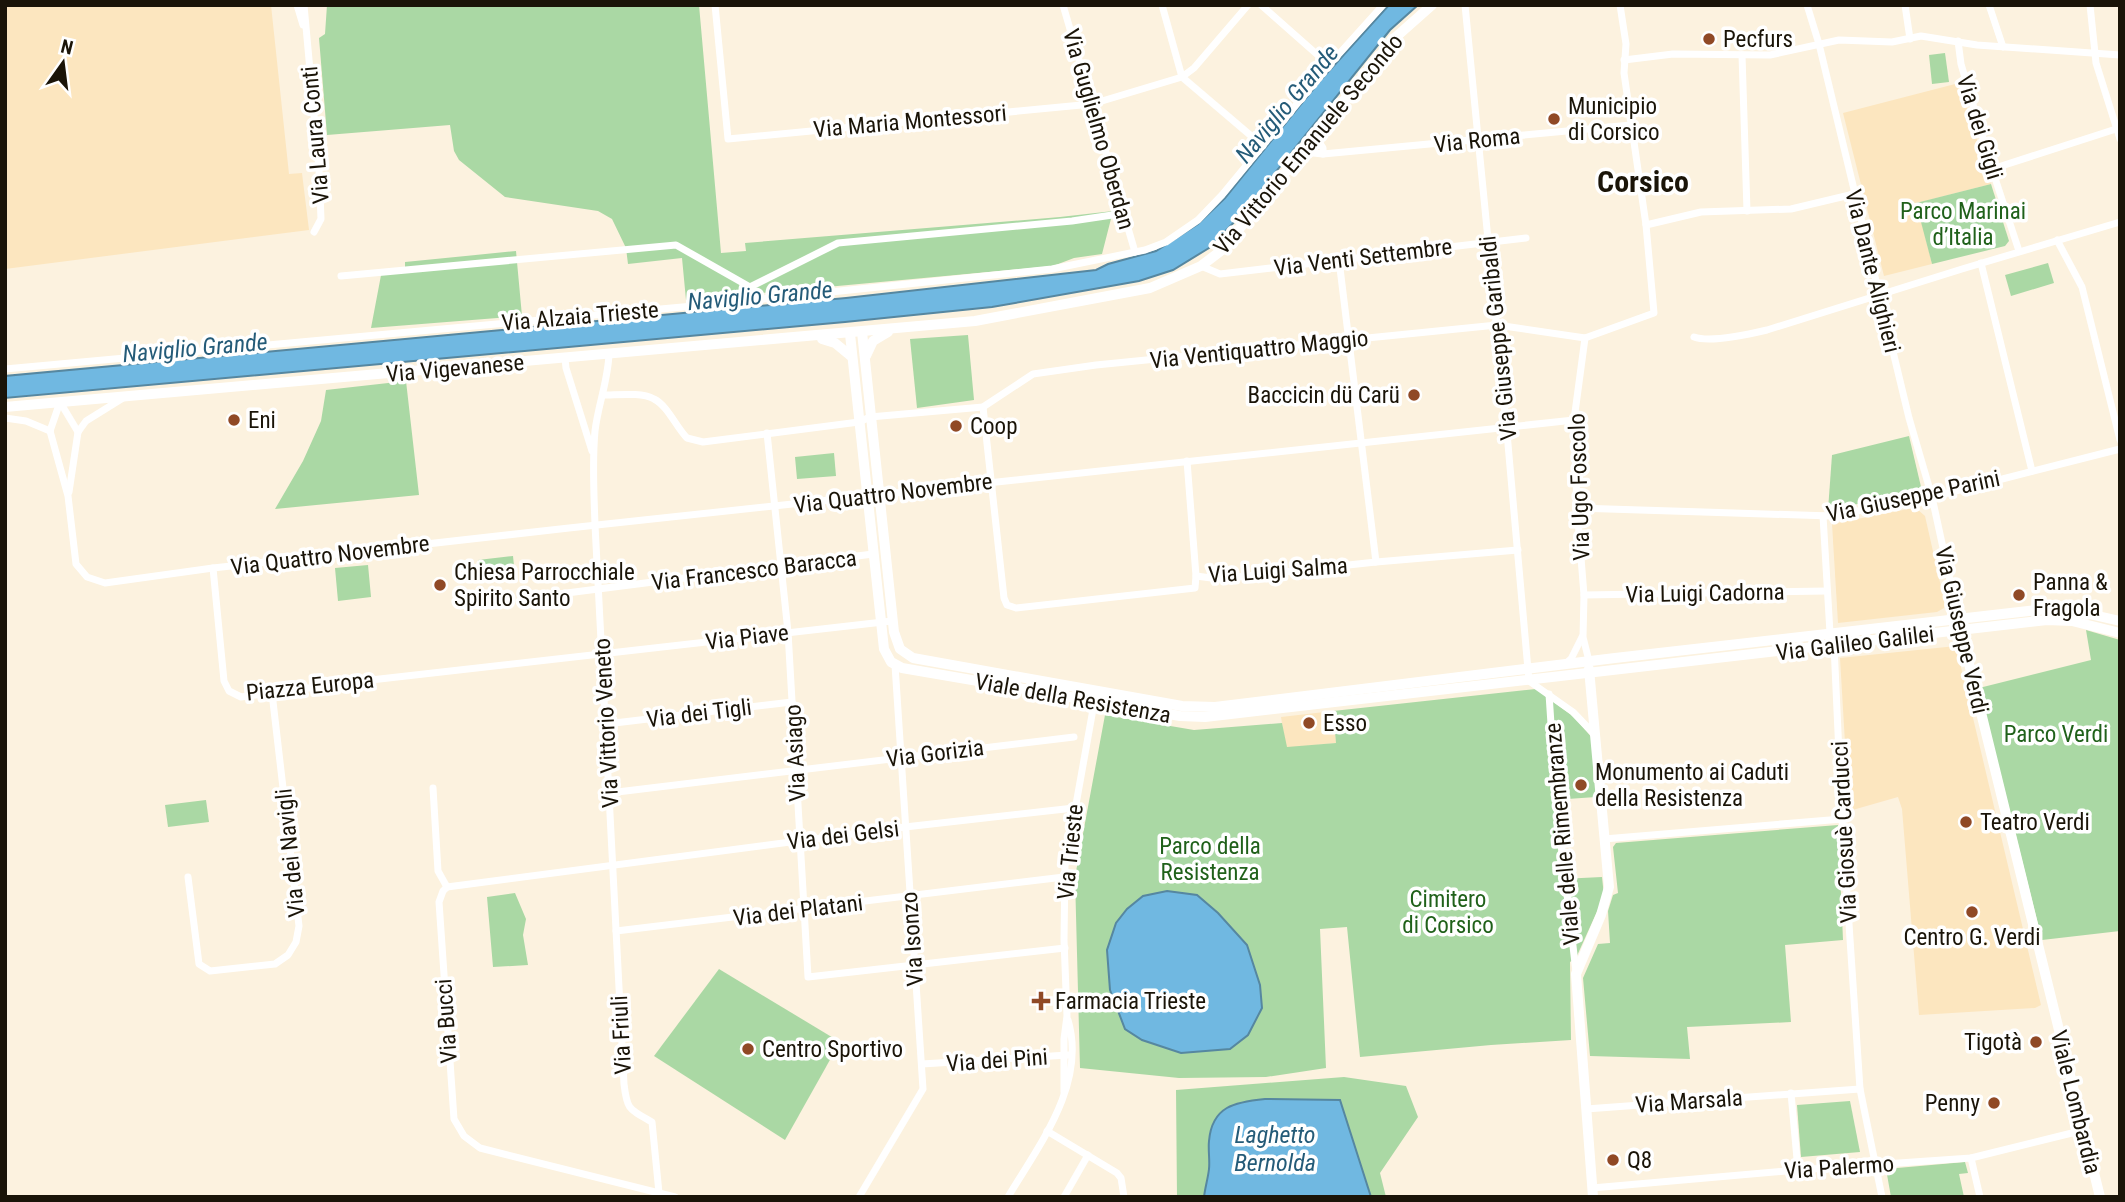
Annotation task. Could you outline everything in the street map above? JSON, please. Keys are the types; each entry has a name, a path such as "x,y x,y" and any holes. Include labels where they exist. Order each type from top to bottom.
{"street":[{"path":"297,5 306,37"},
{"path":"304,5 306,37"},
{"name":"Via Maria Montessori","path":"715,5 727,139 1092,104 1182,77"},
{"name":"Via Guglielmo Oberdan","path":"1063,5 1135,252"},
{"path":"1162,5 1182,77 1263,146"},
{"path":"1182,77 1194,68 1248,5"},
{"path":"1261,5 1329,65"},
{"name":"Via Alzaia Trieste","path":"5,369 715,304 1052,270 1135,252 1166,242 1198,220 1383,5"},
{"name":"Via Vittorio Emanuele Secondo","path":"850,334 975,321 1136,291 1164,283 1201,266 1231,240 1380,55 1432,5"},
{"name":"Via Giuseppe Garibaldi","path":"1465,5 1529,675"},
{"path":"1620,5 1626,44 1624,60 1631,125 1646,225 1701,212 1791,209 1854,194"},
{"name":"Via Dante Alighieri","path":"1807,5 1819,44 1912,428 1932,497"},
{"path":"1905,5 1910,39"},
{"path":"1989,5 2003,47"},
{"path":"2090,5 2096,63 2120,139"},
{"path":"1624,60 1673,54 1781,53 1839,40 1892,43 1921,36 2003,47 2120,55"},
{"name":"Via Laura Conti","path":"306,37 320,181 321,219 314,232"},
{"name":"Via dei Gigli","path":"1958,41 1961,64 2019,251"},
{"path":"1742,55 1747,211"},
{"name":"Via Roma","path":"1303,152 1323,154 1631,125"},
{"path":"1992,169 2116,129"},
{"path":"1315,136 1323,148 1323,154"},
{"path":"341,275 676,245 750,287 838,243 1119,214"},
{"path":"1694,337 1702,339 1746,335 1785,325 2120,222"},
{"name":"Via Ventiquattro Maggio","path":"603,395 654,398 687,438 695,441 859,422 870,417 983,407 1033,374 1497,325 1585,338 1654,313 1646,225"},
{"name":"Via Venti Settembre","path":"1201,266 1220,274 1526,238"},
{"path":"2057,240 2082,287 2120,440"},
{"path":"1339,260 1376,562"},
{"path":"1981,263 2032,471"},
{"path":"864,363 873,341 893,329"},
{"name":"Viale della Resistenza","path":"862,332 870,417 873,554 886,654 895,665 931,674 1180,716 1205,717 1529,675 1588,674"},
{"name":"Viale della Resistenza","path":"850,334 859,422 892,621 898,645 903,653 913,658 1197,707 1317,701"},
{"name":"Via Vigevanese","path":"5,407 850,334"},
{"path":"804,338 831,341 852,357"},
{"name":"Via Ugo Foscolo","path":"1585,338 1574,420 1577,508 1584,595 1583,636 1589,661 1608,893 1576,974 1592,1193"},
{"name":"Via Vittorio Veneto","path":"609,355 593,455 613,864"},
{"name":"Via Vittorio Veneto","path":"565,358 593,455"},
{"path":"68,496 78,432 86,421 124,397"},
{"path":"60,402 78,432"},
{"path":"60,402 50,431 68,496 76,565 86,577 105,583 213,568"},
{"name":"Via Luigi Salma","path":"983,407 1004,598 1007,605 1016,608 1195,588 1196,576 1219,579 1376,562 1518,551"},
{"path":"5,418 26,421 50,431"},
{"name":"Via Quattro Novembre","path":"213,568 992,481 1574,420"},
{"name":"Via Asiago","path":"767,433 788,632 808,977 913,965"},
{"name":"Via Giuseppe Parini","path":"1577,508 1823,516 1932,497 2120,449"},
{"path":"1187,461 1196,576"},
{"name":"Via Giuseppe Verdi","path":"1932,497 1957,618 2052,1007"},
{"path":"1823,516 1830,633"},
{"name":"Via Francesco Baracca","path":"551,595 873,554"},
{"name":"Piazza Europa","path":"213,568 224,681 229,691 241,697 602,655"},
{"name":"Via Luigi Cadorna","path":"1584,595 1827,591"},
{"name":"Via Galileo Galilei","path":"1589,661 2046,609 2072,610 2120,621"},
{"name":"Via Galileo Galilei","path":"1588,674 2047,620 2072,621 2120,633"},
{"name":"Via Piave","path":"602,655 892,621"},
{"path":"1564,665 1571,659 1583,636"},
{"name":"Via Giosuè Carducci","path":"1834,645 1842,819 1860,1089 1882,1197"},
{"name":"Viale della Resistenza","path":"1529,675 1589,661"},
{"name":"Via Isonzo","path":"859,1197 923,1088 895,665"},
{"path":"1529,675 1573,712 1595,735"},
{"name":"Via Trieste","path":"1008,1197 1058,1110 1064,1092 1072,1034 1067,1016 1064,877 1096,690"},
{"name":"Via dei Navigli","path":"188,877 199,964 210,971 275,964 288,955 296,942 299,926 272,693"},
{"name":"Viale delle Rimembranze","path":"1549,694 1556,799 1576,974"},
{"name":"Via dei Tigli","path":"606,724 792,702"},
{"name":"Via Gorizia","path":"610,793 1074,737"},
{"path":"433,789 438,871 447,887"},
{"name":"Via dei Gelsi","path":"447,887 905,827 1074,808"},
{"path":"1604,839 1842,819"},
{"name":"Via Friuli","path":"613,864 626,1104 652,1122 659,1193"},
{"name":"Via dei Platani","path":"616,931 1064,877"},
{"name":"Via Bucci","path":"447,887 439,902 454,1119 464,1136 480,1148 659,1193"},
{"path":"913,965 1065,948"},
{"name":"Viale Lombardia","path":"2052,1007 2100,1197"},
{"name":"Via dei Pini","path":"922,1064 1068,1055"},
{"name":"Via Marsala","path":"1586,1109 1860,1089"},
{"path":"1791,1093 1798,1170"},
{"path":"1047,1130 1117,1173 1121,1178 1124,1197"},
{"name":"Via Palermo","path":"1592,1193 1798,1170 1971,1158 2084,1130"},
{"path":"1064,1197 1088,1155"},
{"path":"1971,1158 1980,1197"},
{"path":"659,1193 675,1197"}],"shaded area":[{"path":"5,5 271,5 289,174 302,173 309,230 5,269"},
{"path":"1959,83 1991,184 1917,203 1932,264 1884,276 1843,113"},
{"path":"1917,509 1925,516 1944,608 1937,612 1838,623 1832,524"},
{"path":"1956,646 2041,1005 2035,1008 1919,1015 1902,809 1898,797 1849,811 1840,658"},
{"path":"1333,711 1336,743 1286,748 1281,717"}],"green space":[{"path":"327,5 699,5 721,253 746,251 745,243 1113,211 1102,254 1074,258 1053,266 686,300 682,258 628,264 626,248 612,219 598,211 505,197 459,160 454,151 450,125 327,135 319,38 325,34"},
{"path":"1945,53 1949,82 1932,84 1929,55"},
{"name":"Parco Marinai d’Italia","path":"1991,184 2009,241 2005,246 1932,264 1916,203"},
{"path":"516,251 522,316 371,328 382,270 405,268 405,262"},
{"path":"2048,263 2054,283 2011,296 2005,275"},
{"path":"968,335 974,400 917,408 910,339"},
{"path":"406,381 419,495 275,509 303,461 321,421 326,390"},
{"path":"1909,436 1922,491 1828,510 1832,455"},
{"path":"834,453 836,476 797,479 795,457"},
{"path":"513,556 515,575 480,579 478,560"},
{"path":"368,565 371,597 338,601 335,568"},
{"name":"Parco Verdi","path":"2086,630 2120,640 2120,931 2042,940 1979,688 2091,660"},
{"name":"Parco della Resistenza","path":"1536,689 1574,717 1594,740 1596,797 1553,800 1561,879 1602,877 1604,896 1576,958 1570,962 1571,1040 1360,1057 1347,927 1320,929 1326,1068 1266,1077 1179,1078 1080,1068 1075,877 1105,715 1194,730 1282,723 1287,747 1336,743 1333,711"},
{"path":"206,800 209,822 168,827 165,805"},
{"path":"1838,825 1843,940 1785,945 1791,1022 1687,1027 1690,1059 1590,1056 1583,978 1598,944 1610,943 1608,911 1613,895 1618,893 1613,847 1616,843"},
{"path":"515,893 526,919 523,935 528,965 493,967 487,897"},
{"name":"Centro Sportivo","path":"719,969 840,1042 785,1140 654,1056"},
{"path":"1344,1077 1406,1086 1418,1117 1380,1173 1386,1197 1177,1197 1176,1090"},
{"path":"1850,1101 1860,1152 1801,1157 1797,1105"},
{"path":"1965,1162 1968,1173 1959,1174 1964,1197 1891,1197 1886,1169"}],"water":[{"path":"1389,5 1418,5 1390,30 1241,215 1209,248 1173,270 1139,281 992,307 5,398 5,376 846,298 1096,270 1156,251 1198,224 1225,198 1319,82"},
{"path":"1167,891 1197,895 1218,913 1247,945 1260,985 1262,1008 1248,1035 1230,1049 1181,1053 1142,1040 1125,1029 1110,990 1107,950 1116,923 1127,909 1143,896"},
{"name":"Laghetto Bernolda","path":"1265,1099 1340,1100 1371,1197 1204,1197 1209,1169 1209,1141 1215,1120 1220,1113 1235,1104"}],"place":[{"name":"Pecfurs","path":"1709,39"},
{"name":"Municipio di Corsico","path":"1554,119"},
{"name":"Baccicin dü Carü","path":"1414,395"},
{"name":"Eni","path":"234,420"},
{"name":"Coop","path":"956,426"},
{"name":"Chiesa Parrocchiale Spirito Santo","path":"440,585"},
{"name":"Panna & Fragola","path":"2019,595"},
{"name":"Esso","path":"1309,723"},
{"name":"Monumento ai Caduti della Resistenza","path":"1581,785"},
{"name":"Teatro Verdi","path":"1966,822"},
{"name":"Centro G. Verdi","path":"1972,912"},
{"name":"Farmacia Trieste","path":"1041,1001"},
{"name":"Tigotà","path":"2036,1042"},
{"name":"Centro Sportivo","path":"748,1049"},
{"name":"Penny","path":"1994,1103"},
{"name":"Q8","path":"1613,1160"}],"district":[{"name":"Corsico","path":"1643,182"}],"water label":[{"name":"Naviglio Grande","path":"1287,104"},
{"name":"Naviglio Grande","path":"760,296"},
{"name":"Naviglio Grande","path":"195,348"}],"park label":[{"name":"Cimitero di Corsico","path":"1448,912"}]}
